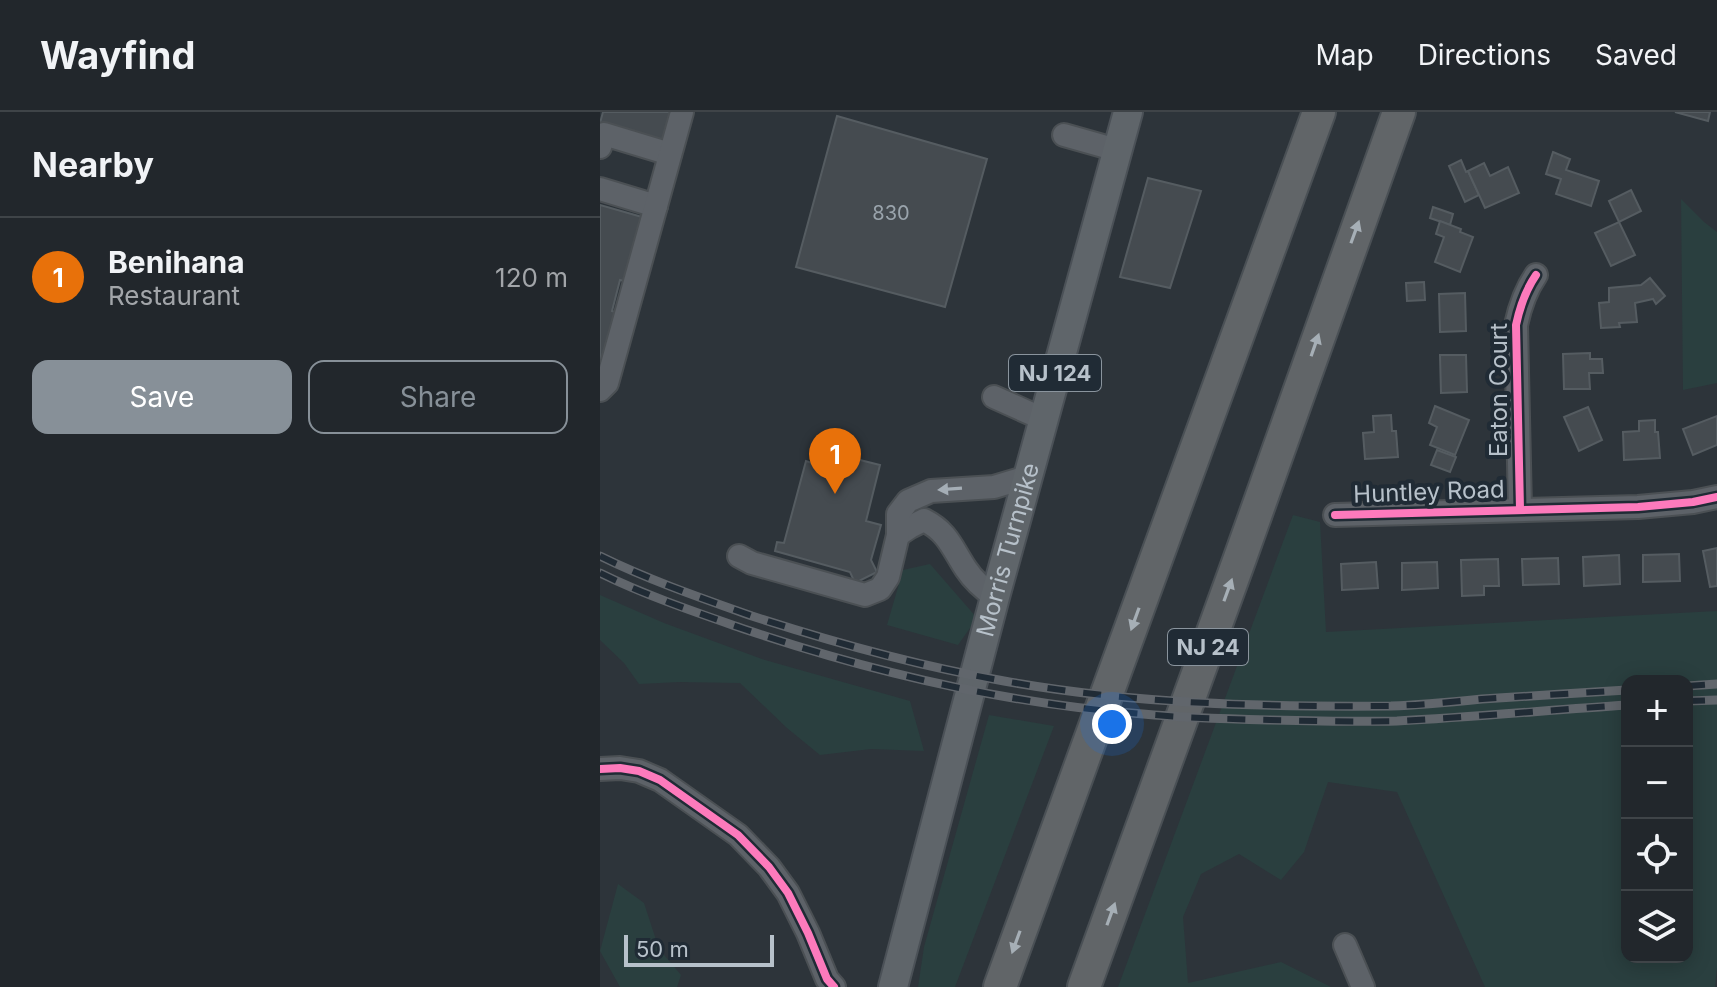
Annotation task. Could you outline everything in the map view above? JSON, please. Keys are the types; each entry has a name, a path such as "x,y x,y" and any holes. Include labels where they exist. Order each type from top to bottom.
{"highway":[{"path":"1171,519 1297,112"},
{"name":"NJ 24","path":"1000,987 1319,112"},
{"name":"NJ 24","path":"1084,987 1399,112"}],"main road":[{"name":"Morris Turnpike","path":"893,987 1027,477 1128,112"}],"street":[{"path":"600,390 607,383 682,112"},
{"path":"600,147 604,134 670,154"},
{"path":"1064,135 1117,150"},
{"path":"600,189 656,206"},
{"name":"Eaton Court","path":"1520,509 1516,325 1520,306 1536,275"},
{"path":"994,397 1043,419"},
{"path":"739,556 752,563 865,595 880,589 888,577 898,535 898,514 908,501 931,491 994,487 1027,477"},
{"name":"Huntley Road","path":"1335,515 1638,507 1717,497"},
{"path":"898,535 924,520 937,526 946,535 967,571 995,597"},
{"path":"600,769 629,769 660,780 738,835 769,867 788,893 827,979 834,987"},
{"path":"1345,945 1363,987"}],"green space":[{"path":"1681,199 1717,232 1717,383 1683,390"},
{"path":"1293,515 1320,522 1326,632 1717,611 1715,987 1485,987 1397,792 1328,782 1304,852 1281,880 1239,854 1201,874 1183,917 1188,983 1281,962 1331,987 1118,987"},
{"path":"930,564 977,618 958,645 887,625 903,570"},
{"path":"600,595 664,623 765,660 910,701 924,751 871,749 820,755 740,683 639,684 624,663 600,640"},
{"path":"989,715 1054,726 955,987 918,987 924,947"},
{"path":"618,884 644,903 659,949 681,975 677,987 620,987 600,951"}],"building":[{"path":"603,112 671,112 663,141 600,123"},
{"path":"1675,112 1710,112 1708,121"},
{"path":"837,116 987,159 945,307 796,267"},
{"path":"1553,152 1570,159 1566,170 1599,181 1591,206 1556,194 1561,179 1546,174"},
{"path":"1461,160 1479,195 1465,202 1449,166"},
{"path":"1484,163 1490,176 1508,167 1519,193 1485,208 1468,171"},
{"path":"1148,178 1201,191 1170,288 1120,277"},
{"path":"1631,190 1641,211 1619,222 1609,201"},
{"path":"600,205 642,217 624,281 620,280 600,367"},
{"path":"1433,207 1453,214 1450,225 1430,218"},
{"path":"1440,221 1473,237 1460,272 1435,262 1444,237 1436,234"},
{"path":"1619,222 1635,255 1611,266 1595,233"},
{"path":"1650,278 1665,296 1656,304 1653,299 1635,303 1637,322 1601,328 1599,303 1609,302 1609,288 1641,285"},
{"path":"1424,282 1425,300 1407,301 1406,283"},
{"path":"1465,293 1466,331 1440,332 1439,294"},
{"path":"1590,353 1590,359 1602,359 1603,373 1589,373 1590,389 1564,389 1563,354"},
{"path":"1440,355 1466,355 1467,392 1441,393"},
{"path":"1435,406 1469,420 1455,455 1430,445 1437,427 1429,423"},
{"path":"1588,407 1602,440 1579,451 1564,417"},
{"path":"1391,415 1398,457 1365,459 1363,433 1374,432 1373,416"},
{"path":"1717,416 1717,445 1693,455 1683,429"},
{"path":"1655,420 1660,458 1624,460 1623,432 1639,431 1639,421"},
{"path":"832,449 880,465 866,521 881,525 871,560 877,572 855,583 850,572 775,551 777,542 784,543 806,461 827,468"},
{"path":"1437,450 1456,457 1450,472 1431,465"},
{"path":"1717,548 1717,586 1710,587 1703,551"},
{"path":"1679,554 1680,581 1643,582 1643,555"},
{"path":"1619,555 1620,584 1584,586 1583,557"},
{"path":"1558,558 1559,584 1523,585 1522,559"},
{"path":"1498,559 1499,586 1484,586 1484,595 1462,596 1461,560"},
{"path":"1376,562 1378,588 1342,590 1341,564"},
{"path":"1437,562 1438,588 1402,590 1402,563"}],"railway":[{"path":"600,556 694,595 814,635 940,668 1052,689 1246,705 1343,706 1414,705 1621,690"},
{"path":"600,573 691,611 795,646 893,673 1042,703 1159,715 1318,721 1455,718 1621,705"},
{"path":"1693,686 1717,684"},
{"path":"1693,701 1717,700"}],"cycle path":[{"path":"1520,509 1516,325 1523,299 1536,275"},
{"path":"1335,515 1638,507 1717,497"},
{"path":"600,769 639,771 660,780 738,835 769,867 788,893 827,979 834,987"}],"place":[{"name":"Benihana","path":"835,494"}]}
